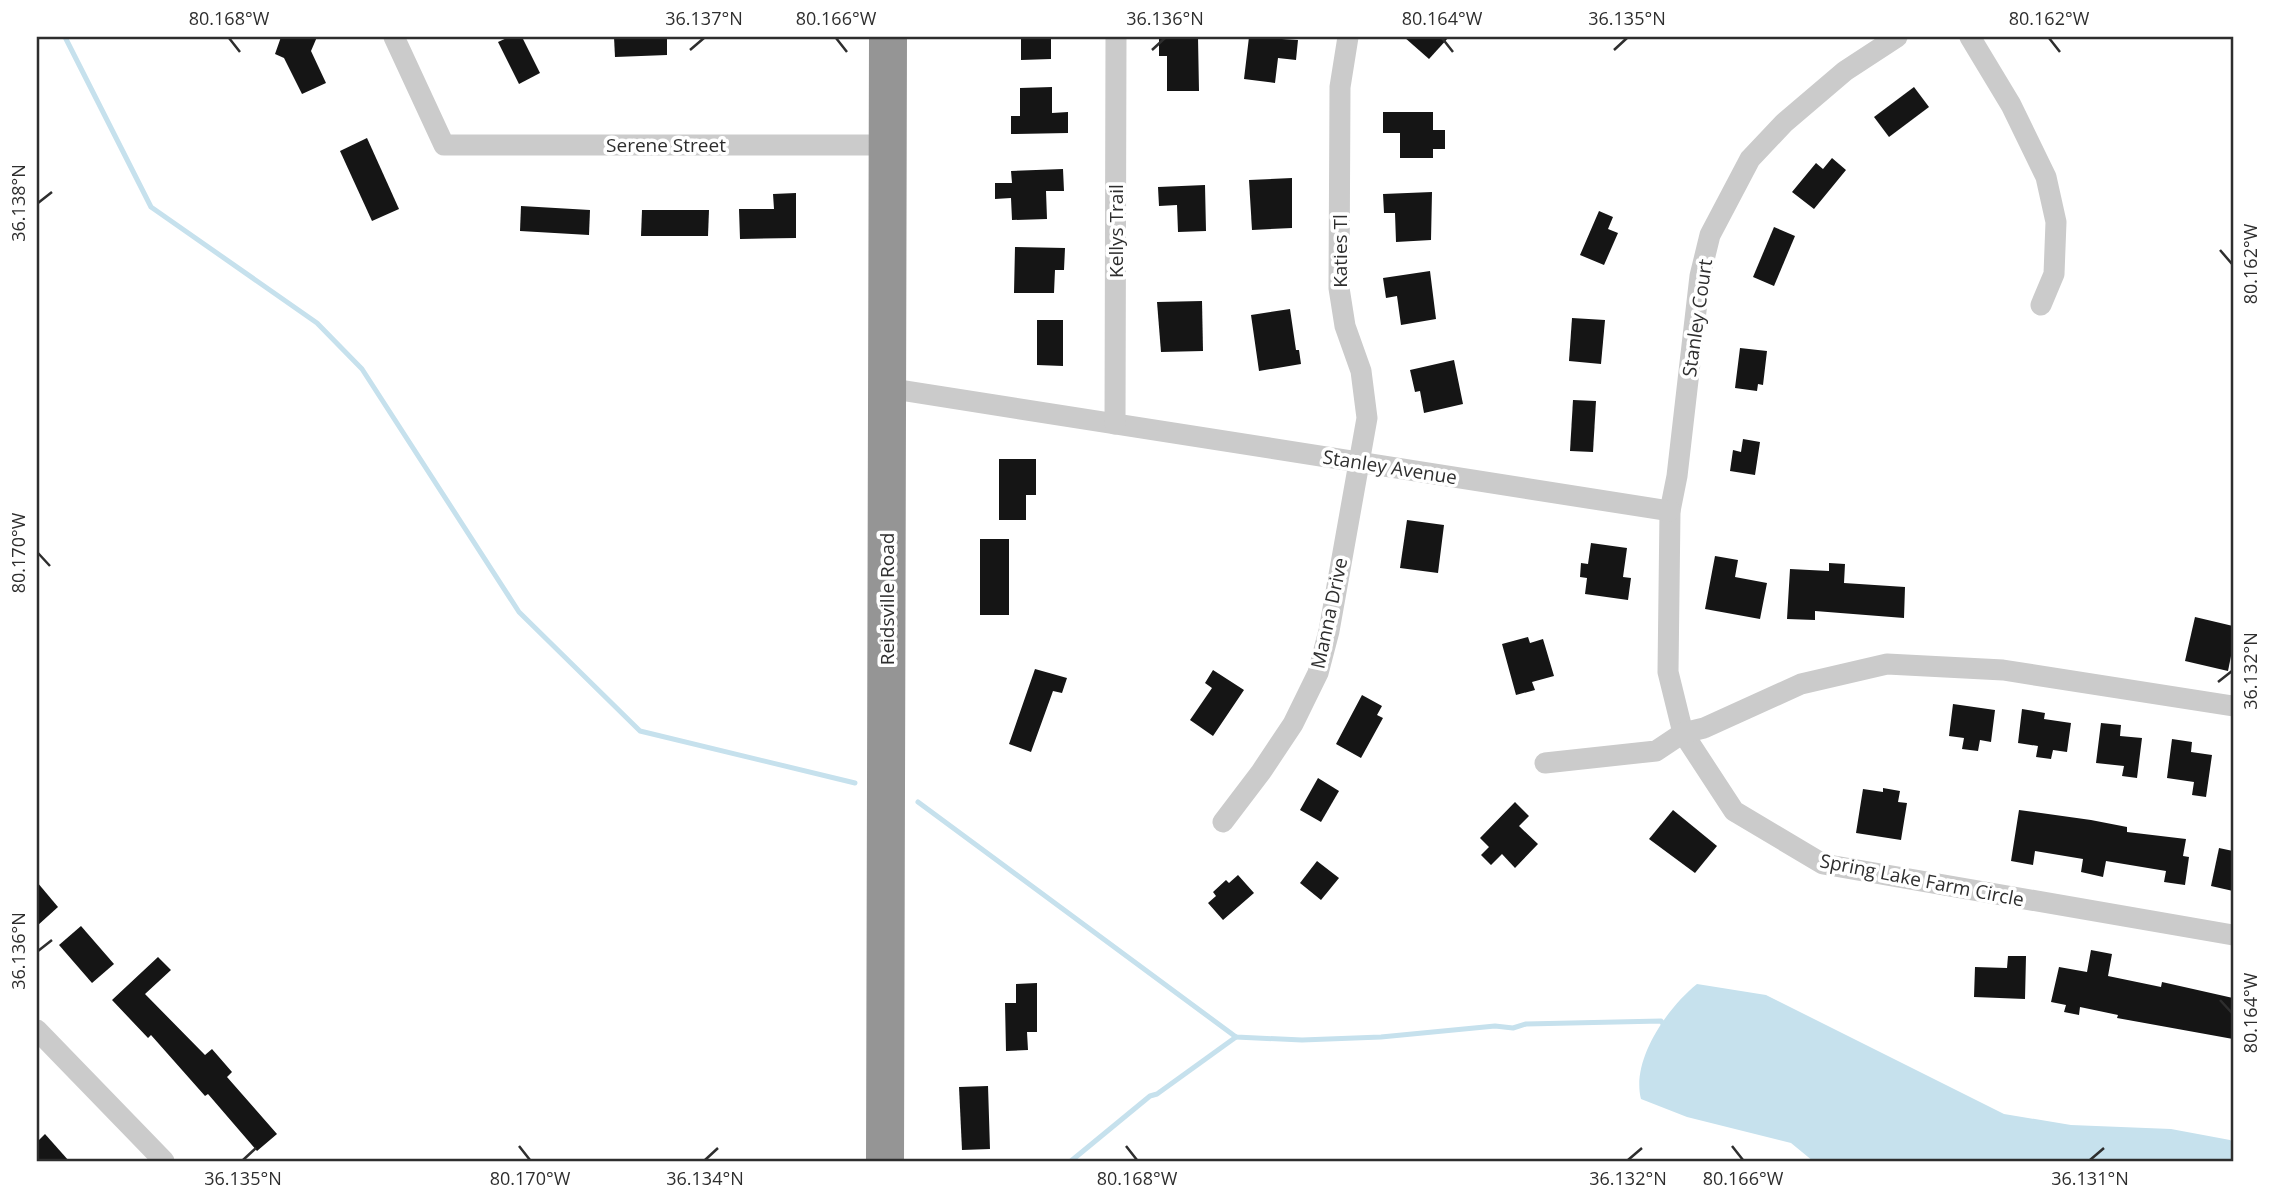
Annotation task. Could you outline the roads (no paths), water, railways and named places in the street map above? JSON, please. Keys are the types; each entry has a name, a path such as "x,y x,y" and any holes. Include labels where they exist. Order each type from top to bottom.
{"highway":[{"name":"Reidsville Road","path":"885,1161 888,37"}],"street":[{"name":"Serene Street","path":"394,37 444,145 888,145"},
{"name":"Kellys Trail","path":"1115,424 1116,37"},
{"name":"Katies Tl","path":"1348,37 1340,87 1339,288 1345,326 1366,392 1367,418 1358,462"},
{"name":"Stanley Court","path":"1670,511 1677,477 1700,276 1710,235 1750,159 1784,122 1845,71 1897,37"},
{"path":"1970,37 2011,105 2046,177 2056,222 2054,274 2041,305"},
{"name":"Stanley Avenue","path":"887,388 1670,511"},
{"name":"Manna Drive","path":"1223,822 1293,724 1318,673 1329,631 1358,462"},
{"path":"1670,511 1668,672 1683,733"},
{"path":"1545,763 1656,751 1683,733 1704,728 1801,684 1887,664 2003,670 2233,706"},
{"name":"Spring Lake Farm Circle","path":"1683,733 1734,811 1823,864 2233,935"},
{"path":"37,1030 164,1161"}],"water":[{"path":"1697,984 1766,995 2004,1114 2071,1125 2171,1129 2230,1140 2233,1142 2233,1161 1813,1161 1791,1143 1687,1117 1641,1099 1639,1084 1646,1052 1663,1021"}],"waterway":[{"path":"65,37 151,207 317,323 362,369 519,612 640,731 855,783"},
{"path":"918,802 1236,1037 1302,1040 1381,1037 1495,1026 1513,1028 1526,1024 1661,1021 1664,1025"},
{"path":"1071,1161 1150,1096 1157,1094 1236,1037"}]}
